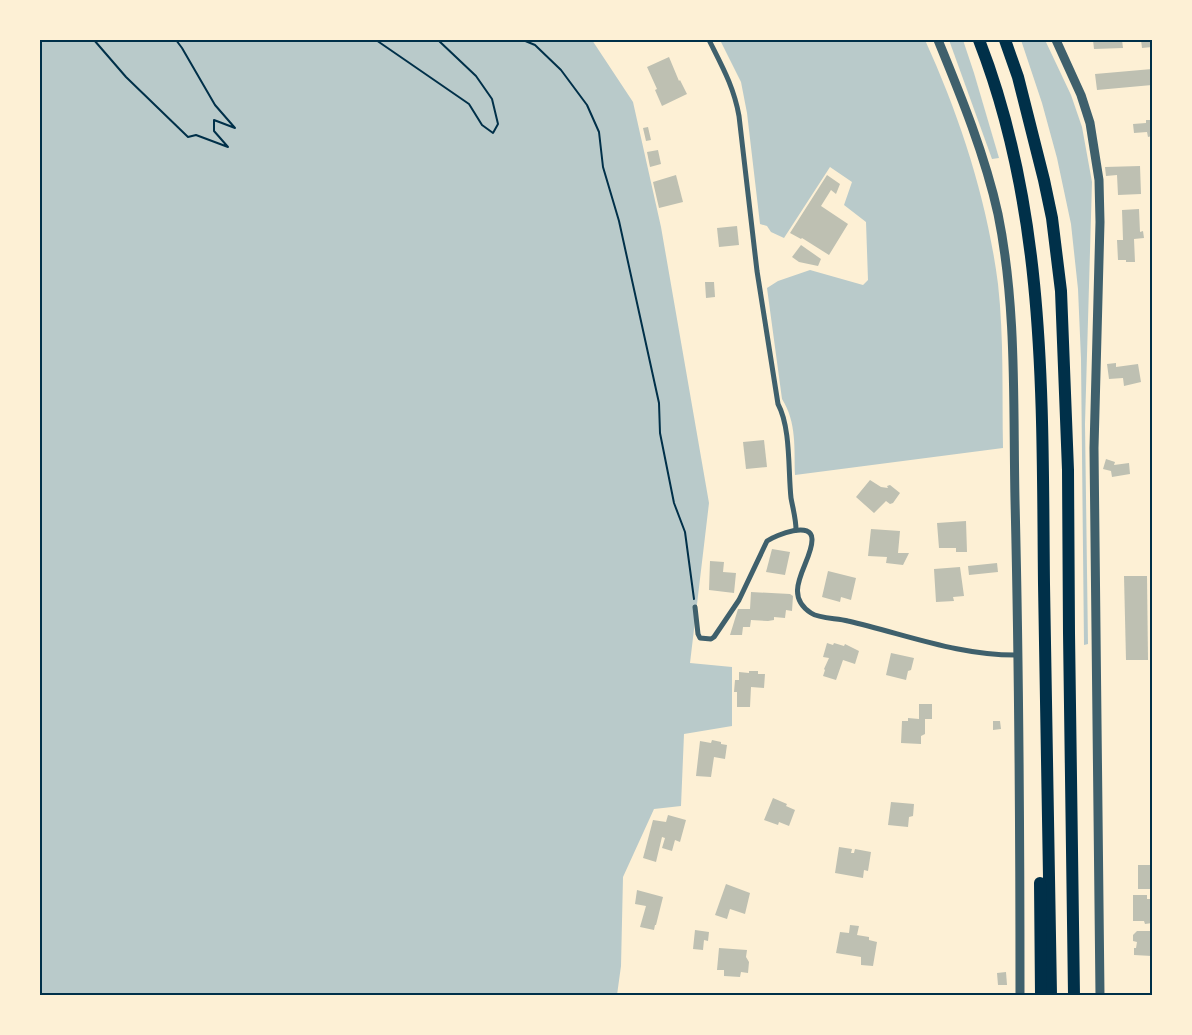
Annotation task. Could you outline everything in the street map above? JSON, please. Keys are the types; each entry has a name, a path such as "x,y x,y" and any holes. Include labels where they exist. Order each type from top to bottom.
{"highway":[{"path":"979,40 1017,166 1026,212 1033,265 1038,331 1042,452 1051,995"},
{"path":"1005,40 1022,92 1044,180 1056,247 1061,291 1068,470 1068,623 1074,995"},
{"path":"1041,995 1040,838 1046,710"}],"street":[{"path":"709,40 736,96 759,280 778,404 785,421 796,530"},
{"path":"938,40 966,111 998,214 1007,274 1011,336 1018,655 1020,995"},
{"path":"1056,40 1081,95 1090,123 1096,150 1099,180 1100,222 1094,497 1100,995"},
{"path":"695,607 700,638 714,638 740,600 767,540 796,530 807,532 813,538 798,585 801,602 810,613 818,616 848,620 960,651 998,656 1018,655"}],"path":[{"path":"94,40 126,76 188,136 196,135 228,147 214,131 214,120 235,128 215,105 176,40"},
{"path":"376,40 469,104 482,125 493,133 498,124 492,99 476,76 438,40"},
{"path":"523,40 536,45 561,70 587,105 599,132 603,167 619,221 658,403 660,433 674,503 685,532 695,607"}],"shaded area":[{"path":"40,40 592,40 633,102 661,227 709,503 690,663 732,667 732,726 684,734 681,806 654,809 623,877 621,966 617,995 40,995"},
{"path":"720,40 925,40 961,129 979,190 993,252 1001,325 1003,448 795,475 792,426 787,408 782,399 767,288 778,281 810,270 863,285 868,280 866,222 844,205 852,182 830,167 784,238 771,232 767,226 760,224 747,113 741,82"},
{"path":"949,40 963,40 999,158 992,159"},
{"path":"1021,40 1045,40 1071,95 1082,127 1092,182 1085,424 1088,644 1084,645 1081,359 1078,289 1071,224 1057,158 1042,103"}],"building":[{"path":"1093,40 1122,40 1123,48 1094,49"},
{"path":"1141,40 1152,40 1152,47 1142,48"},
{"path":"669,57 679,81 687,94 662,106 647,67"},
{"path":"1152,69 1152,85 1097,90 1095,74"},
{"path":"1146,120 1152,120 1152,136 1148,137 1147,132 1134,133 1133,124 1146,123"},
{"path":"648,127 651,140 646,141 643,128"},
{"path":"658,150 661,164 650,167 647,152"},
{"path":"1140,166 1141,194 1118,195 1117,175 1106,176 1105,167"},
{"path":"676,175 683,202 659,208 653,182"},
{"path":"827,175 840,184 836,194 831,190 821,206 848,224 829,255 802,238 790,233"},
{"path":"1139,209 1140,232 1143,231 1144,238 1134,239 1135,262 1118,260 1117,240 1123,240 1122,210"},
{"path":"737,226 739,245 719,247 717,228"},
{"path":"801,245 821,259 818,266 799,262 792,257"},
{"path":"705,282 714,282 715,297 706,298"},
{"path":"1116,363 1116,367 1138,364 1141,382 1124,386 1123,378 1109,379 1107,364"},
{"path":"764,440 767,467 746,469 743,442"},
{"path":"1106,459 1115,462 1114,465 1129,463 1130,474 1112,477 1111,471 1103,469"},
{"path":"870,480 881,487 888,488 887,486 890,485 900,493 893,503 890,504 886,501 874,513 856,497"},
{"path":"966,521 967,552 956,552 956,548 939,548 937,523"},
{"path":"871,529 900,531 898,553 909,553 903,565 886,563 887,557 868,556"},
{"path":"772,549 790,552 785,575 766,572"},
{"path":"710,561 724,562 723,572 736,573 734,593 709,590"},
{"path":"997,563 998,572 969,575 968,566"},
{"path":"960,567 964,596 953,597 954,601 936,602 934,569"},
{"path":"828,571 856,578 851,600 841,597 840,602 822,597"},
{"path":"1124,576 1147,576 1148,660 1126,660"},
{"path":"751,592 790,594 793,596 792,611 786,610 785,618 774,617 774,620 768,621 751,620 750,627 743,627 742,635 730,635 738,609 750,609"},
{"path":"827,643 844,646 845,644 859,651 855,664 843,660 836,680 823,676 829,658 823,657"},
{"path":"891,653 914,658 906,680 886,675"},
{"path":"749,671 758,671 758,674 765,674 764,688 751,687 750,707 737,707 737,692 734,692 735,680 739,680 739,672 749,673"},
{"path":"919,704 932,704 932,719 925,719 925,734 921,736 921,744 901,743 902,721 908,721 908,718 919,719"},
{"path":"993,721 1000,721 1001,729 993,730"},
{"path":"712,740 727,745 725,759 714,757 711,777 696,776 700,741 711,743"},
{"path":"773,798 795,810 789,826 779,822 778,825 764,820"},
{"path":"891,802 914,804 913,816 909,817 908,827 888,825"},
{"path":"668,815 686,820 680,842 675,840 672,851 662,848 665,838 662,837 656,862 643,858 653,820 666,822"},
{"path":"839,847 852,849 851,853 854,853 855,849 871,852 868,871 864,870 863,878 835,873"},
{"path":"1138,865 1152,865 1152,889 1138,889"},
{"path":"726,884 750,893 745,914 730,909 727,919 715,915"},
{"path":"637,890 663,897 654,930 640,927 646,906 635,904"},
{"path":"1133,895 1147,895 1147,899 1152,899 1152,923 1145,924 1144,921 1133,921"},
{"path":"850,925 859,926 857,935 869,937 869,940 877,942 873,966 861,965 861,957 836,953 840,932 849,933"},
{"path":"695,930 709,932 708,941 704,940 703,950 693,949"},
{"path":"1137,931 1152,931 1152,956 1134,955 1134,948 1136,948 1137,942 1133,941 1133,935"},
{"path":"719,948 747,950 748,973 741,972 740,977 724,976 724,970 717,970"},
{"path":"1006,972 1007,985 998,985 997,973"}]}
